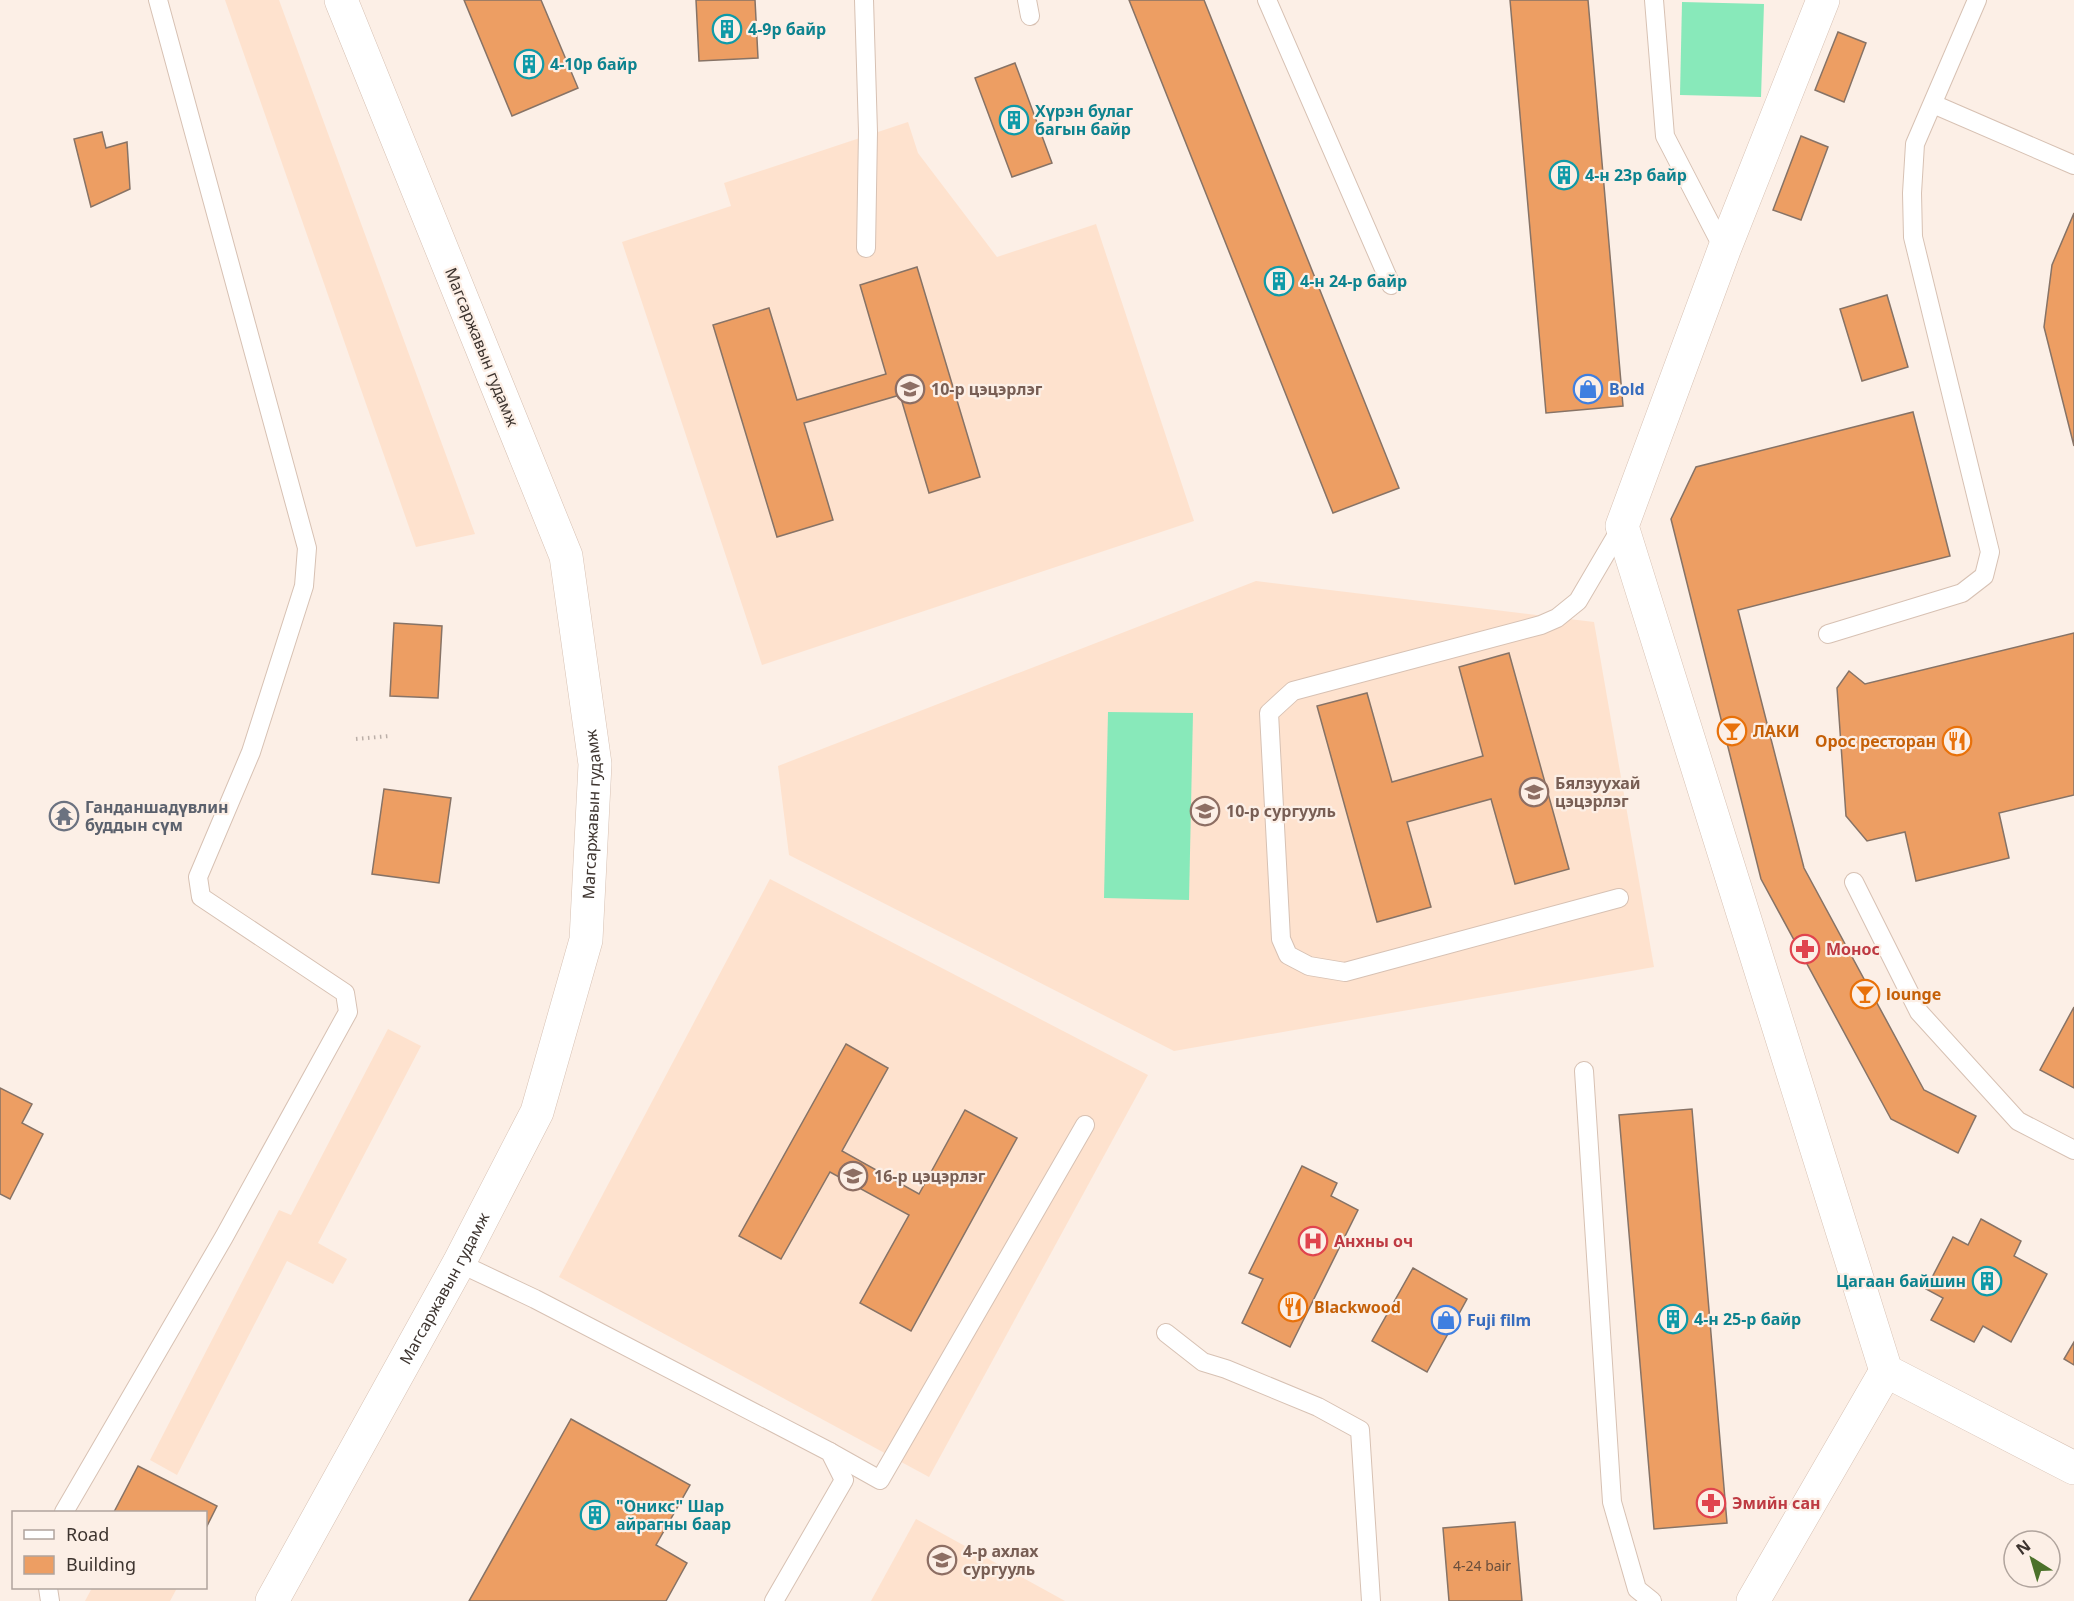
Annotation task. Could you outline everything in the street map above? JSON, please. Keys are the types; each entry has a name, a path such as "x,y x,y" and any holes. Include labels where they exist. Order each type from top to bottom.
{"street":[{"name":"Магсаржавын гудамж","path":"272,1601 459,1263 537,1112 586,939 595,764 566,556 341,0"},
{"path":"1823,0 1724,250 1622,526 1886,1371 2074,1468"},
{"path":"1753,1601 1886,1371"}],"lane":[{"path":"65,1511 224,1237 348,1012 345,993 201,897 198,877 250,752 304,586 308,548 158,0"},
{"path":"864,0 868,132 866,248"},
{"path":"1267,0 1391,285"},
{"path":"1654,0 1665,136 1724,250"},
{"path":"1828,634 1962,592 1984,576 1990,552 1913,237 1912,193 1916,144 1977,0"},
{"path":"1933,104 2074,165"},
{"path":"1619,898 1345,972 1309,966 1288,955 1281,939 1269,713 1293,691 1541,625 1557,618 1578,601 1622,526"},
{"path":"1854,882 1919,1012 2018,1121 2074,1150"},
{"path":"1584,1071 1612,1502 1637,1589 1652,1601"},
{"path":"459,1263 535,1299 880,1480 1084,1125"},
{"path":"1166,1333 1203,1362 1226,1369 1318,1407 1360,1430 1371,1601"},
{"path":"774,1601 844,1480 830,1452"}],"path":[{"path":"356,739 389,736"}],"shaded area":[{"path":"225,0 279,0 475,534 416,547"},
{"name":"10-р цэцэрлэг","path":"908,122 918,153 997,257 1096,224 1194,521 762,665 622,242 731,206 724,183"},
{"name":"10-р сургууль","path":"1256,581 1594,622 1654,967 1174,1051 789,855 778,766"},
{"name":"16-р цэцэрлэг","path":"770,879 1148,1075 929,1477 559,1277"},
{"path":"388,1029 421,1046 318,1243 347,1259 333,1284 287,1261 177,1475 150,1460 279,1210 291,1215"},
{"name":"4-р ахлах сургууль","path":"916,1519 1065,1601 871,1601"},
{"path":"91,1589 176,1589 170,1601 85,1601"}],"green space":[{"path":"1682,2 1764,4 1761,97 1680,95"},
{"path":"1108,712 1193,713 1189,900 1104,898"}],"building":[{"name":"4-10р байр","path":"464,0 541,0 578,88 512,116"},
{"name":"4-9р байр","path":"696,0 755,0 758,58 699,61"},
{"name":"4-н 24-р байр","path":"1129,0 1204,0 1399,488 1333,513"},
{"name":"4-н 23р байр","path":"1510,0 1588,0 1623,406 1546,413"},
{"path":"1838,32 1866,43 1844,102 1815,90"},
{"name":"Хүрэн булаг багын байр","path":"1015,63 1052,163 1012,177 975,78"},
{"path":"102,132 106,148 127,142 130,189 91,207 74,139"},
{"path":"1801,136 1828,147 1801,220 1773,210"},
{"path":"2074,213 2074,446 2044,327 2052,265"},
{"name":"10-р цэцэрлэг","path":"917,267 980,477 929,493 900,395 804,423 833,520 777,537 713,325 769,308 797,400 886,374 860,285"},
{"path":"1887,295 1908,367 1862,381 1840,309"},
{"path":"1913,412 1950,556 1738,610 1804,868 1924,1090 1976,1116 1958,1153 1891,1119 1761,879 1671,519 1696,467"},
{"path":"394,623 442,626 438,698 390,696"},
{"name":"Орос ресторан","path":"2074,633 2074,795 1999,813 2009,858 1916,881 1905,832 1867,841 1846,816 1837,688 1849,671 1865,684"},
{"path":"1509,653 1569,869 1515,884 1491,799 1407,822 1431,907 1377,922 1317,706 1367,693 1392,782 1483,756 1459,667"},
{"path":"384,789 451,798 439,883 372,874"},
{"path":"2074,1007 2074,1088 2040,1070"},
{"path":"846,1044 888,1068 842,1151 919,1194 965,1110 1017,1138 911,1331 860,1303 909,1215 830,1172 781,1259 739,1236"},
{"path":"0,1088 32,1104 22,1123 43,1134 10,1199 0,1194"},
{"name":"4-н 25-р байр","path":"1692,1109 1727,1523 1654,1529 1619,1115"},
{"path":"1302,1166 1337,1183 1331,1196 1358,1210 1290,1347 1242,1323 1263,1279 1249,1273"},
{"name":"Цагаан байшин","path":"1981,1219 2021,1241 2014,1256 2047,1274 2011,1342 1983,1326 1974,1342 1931,1320 1943,1298 1926,1289 1953,1237 1968,1245"},
{"path":"1413,1268 1467,1299 1427,1372 1372,1341"},
{"path":"2074,1342 2074,1365 2064,1359"},
{"name":"\"Оникс\" Шар айрагны баар","path":"571,1419 690,1485 656,1545 687,1563 666,1601 469,1601"},
{"path":"138,1466 217,1506 207,1526 207,1511 115,1511"},
{"path":"1515,1522 1522,1601 1449,1601 1443,1528"}],"place":[{"name":"4-9р байр","path":"727,29"},
{"name":"4-10р байр","path":"529,64"},
{"name":"Хүрэн булаг багын байр","path":"1014,120"},
{"name":"4-н 23р байр","path":"1564,175"},
{"name":"4-н 24-р байр","path":"1279,281"},
{"name":"10-р цэцэрлэг","path":"910,389"},
{"name":"Bold","path":"1588,389"},
{"name":"ЛАКИ","path":"1732,731"},
{"name":"Орос ресторан","path":"1957,741"},
{"name":"Бялзуухай цэцэрлэг","path":"1534,792"},
{"name":"10-р сургууль","path":"1205,811"},
{"name":"Ганданшадүвлин буддын сүм","path":"64,816"},
{"name":"Монос","path":"1805,949"},
{"name":"lounge","path":"1865,994"},
{"name":"16-р цэцэрлэг","path":"853,1176"},
{"name":"Анхны оч","path":"1313,1241"},
{"name":"Цагаан байшин","path":"1987,1281"},
{"name":"Blackwood","path":"1293,1307"},
{"name":"4-н 25-р байр","path":"1673,1319"},
{"name":"Fuji film","path":"1446,1320"},
{"name":"Эмийн сан","path":"1711,1503"},
{"name":"\"Оникс\" Шар айрагны баар","path":"595,1515"},
{"name":"4-р ахлах сургууль","path":"942,1560"}]}
